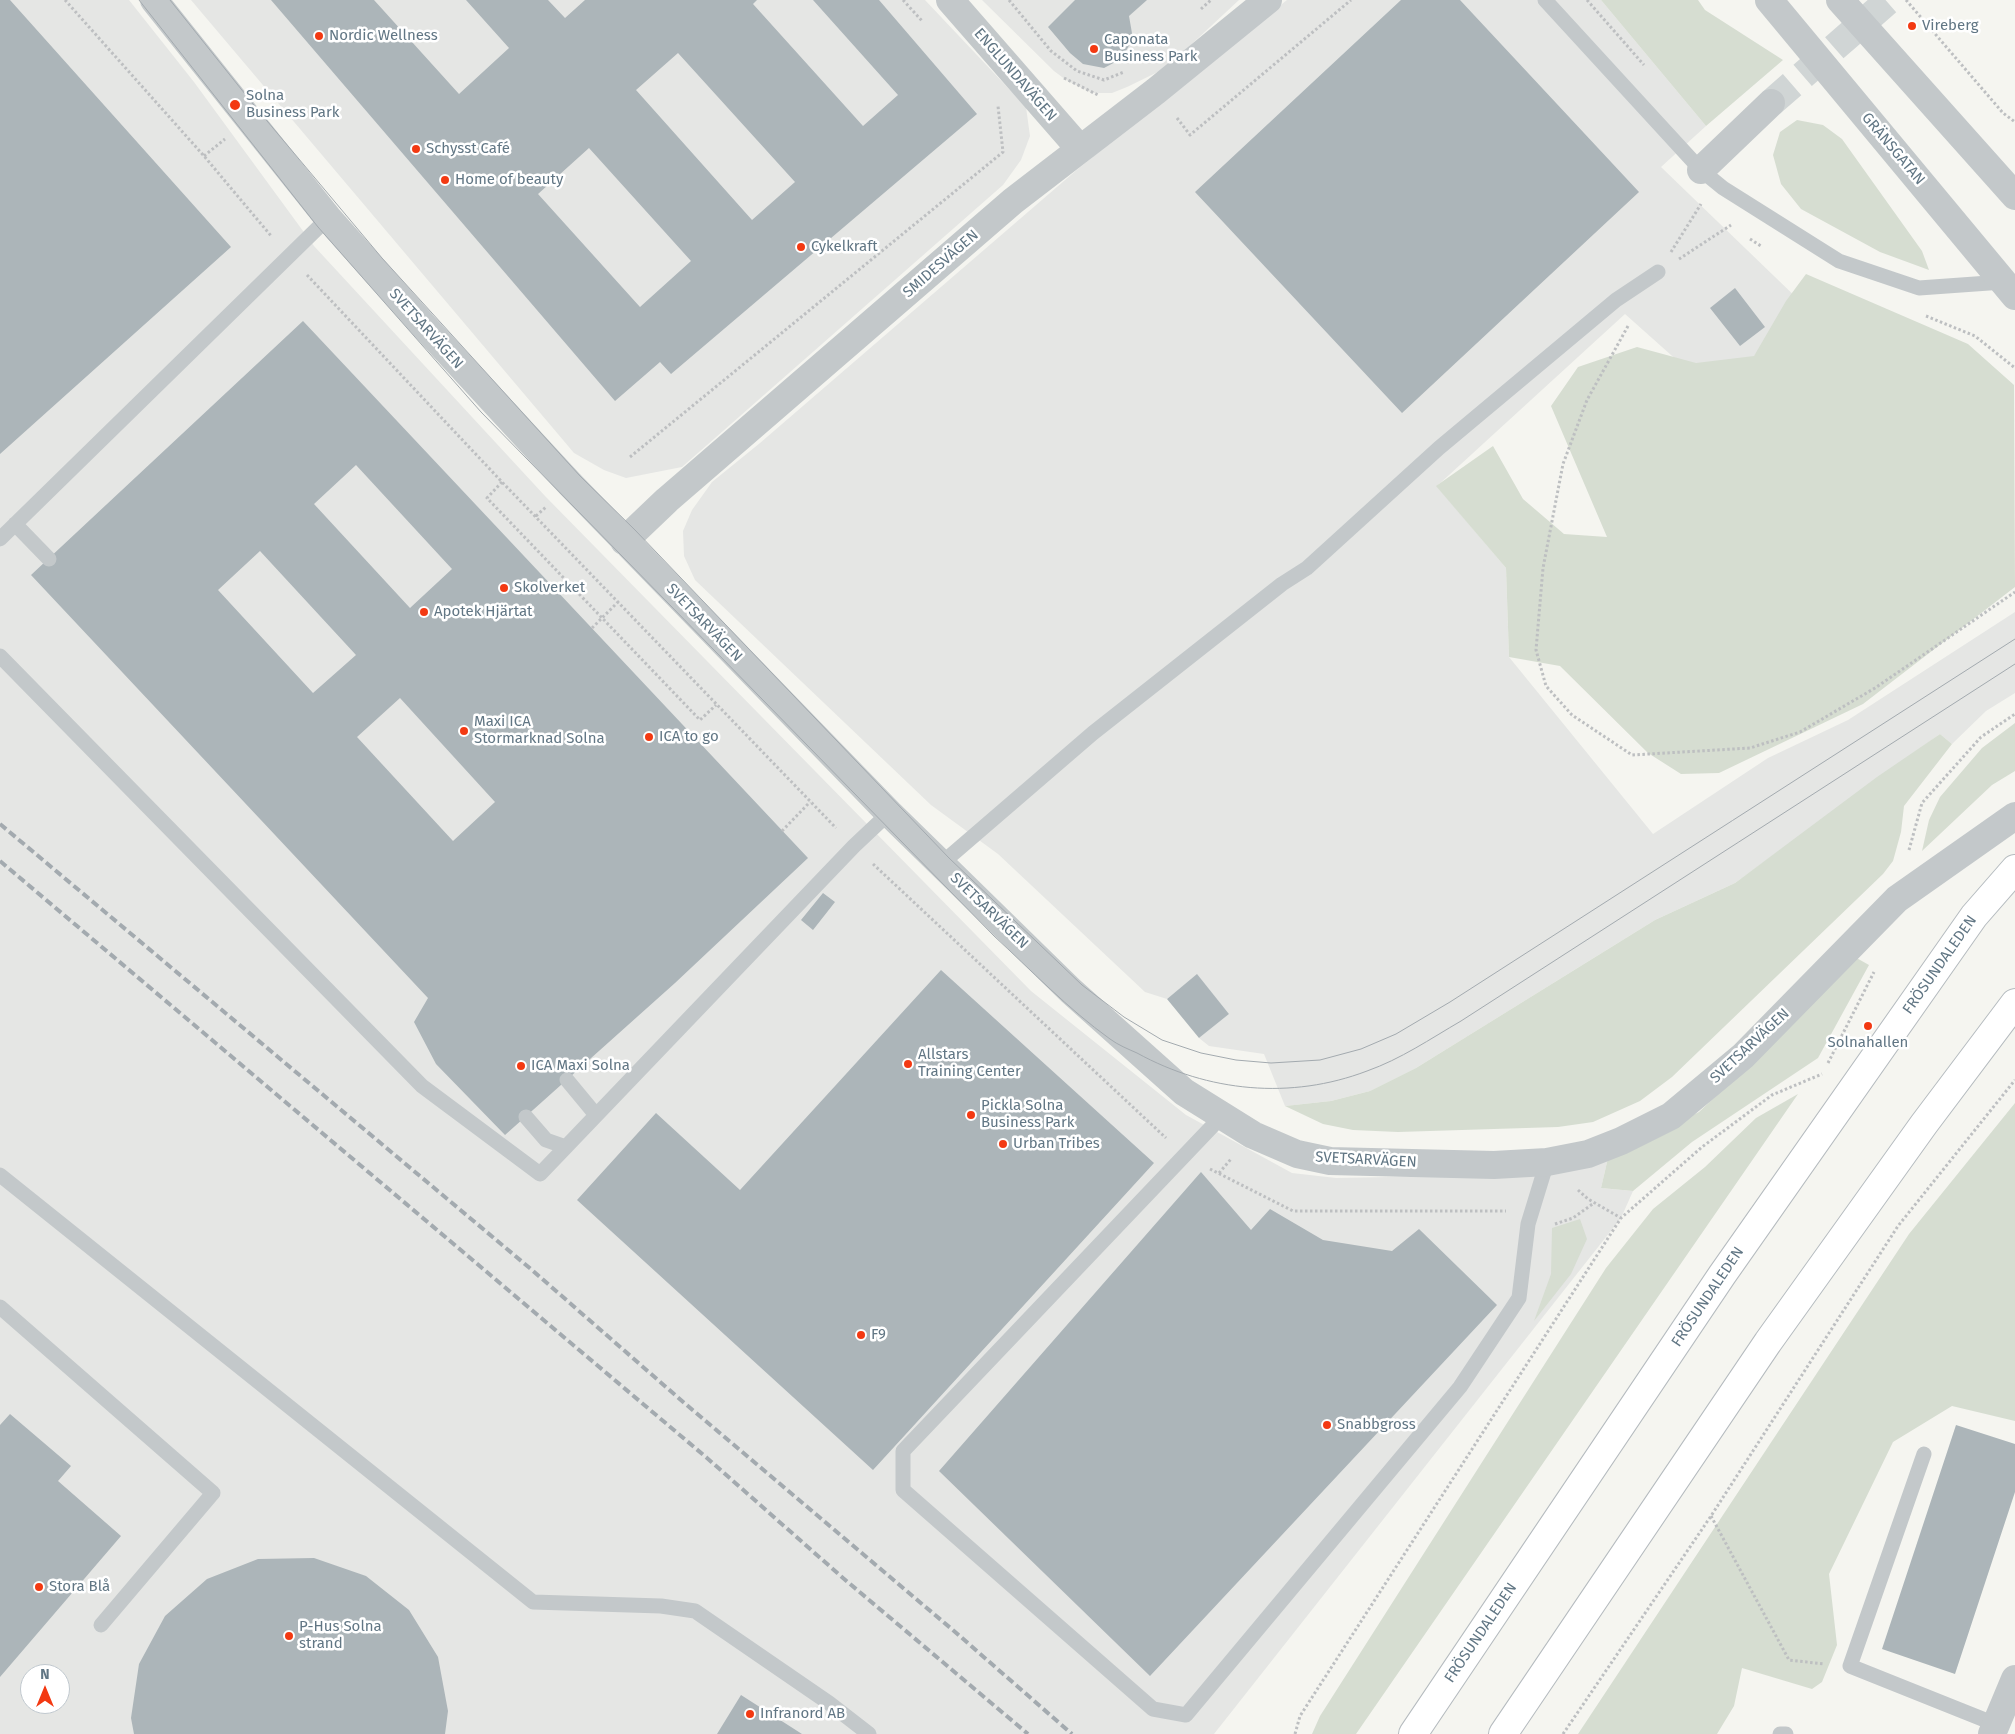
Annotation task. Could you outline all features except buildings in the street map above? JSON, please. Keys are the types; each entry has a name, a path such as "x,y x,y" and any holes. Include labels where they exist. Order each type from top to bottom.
{"main road":[{"name":"FRÖSUNDALEDEN","path":"1413,1734 1727,1267 1974,916 2015,869"},
{"path":"1503,1734 1768,1342 1924,1124 2015,1003"}],"street":[{"name":"SVETSARVÄGEN","path":"154,0 328,218 424,326 624,541 889,813 1071,991 1184,1092 1253,1134 1297,1154 1330,1160 1494,1165 1547,1162 1588,1154 1671,1116 1743,1056 1898,899 2015,816"},
{"name":"ENGLUNDAVÄGEN","path":"950,0 1080,149"},
{"name":"SMIDESVÄGEN","path":"624,541 667,500 1013,201 1156,91 1268,0"},
{"name":"GRÄNSGATAN","path":"1769,0 2009,289"},
{"path":"1840,0 2015,196"},
{"path":"1701,170 1771,103"},
{"path":"1994,1729 2015,1679"}],"lane":[{"path":"1544,0 1701,170 1723,188 1840,261 1919,288 2009,289"},
{"path":"49,559 6,528 328,218"},
{"path":"942,864 1093,733 1282,584 1306,568 1439,448 1616,300 1658,272"},
{"path":"0,656 422,1086 540,1174 854,846 889,813"},
{"path":"567,1080 596,1115"},
{"path":"1222,1116 903,1451 903,1490 1153,1709 1186,1715 1460,1387 1519,1298 1528,1224 1547,1162"},
{"path":"526,1117 546,1140 566,1147"},
{"path":"0,1175 533,1602 661,1606 695,1611 830,1703 869,1734"},
{"path":"0,1307 213,1493 101,1625"},
{"path":"1924,1454 1850,1666 1994,1729"},
{"path":"1780,1734 1786,1734"}],"path":[{"path":"65,0 204,156 288,255 716,705 854,846 1184,1156 1293,1211 1507,1211 1528,1224 1549,1225 1565,1222 1594,1203"},
{"path":"1009,0 1051,52 1077,71 1104,80 1129,70"},
{"path":"1196,13 1211,0"},
{"path":"1190,135 1351,0"},
{"path":"1906,0 2003,112 2015,122"},
{"path":"630,457 1003,152 997,103"},
{"path":"1658,272 1704,199"},
{"path":"1658,272 1731,225"},
{"path":"1630,323 1587,400 1563,464 1543,568 1536,650 1546,686 1572,715 1632,755 1750,748 1800,732 1858,698 2015,592"},
{"path":"502,482 487,498 602,618 700,720 716,705"},
{"path":"592,628 618,602"},
{"path":"1907,855 1922,803 1981,737 2015,714"},
{"path":"782,830 810,802"},
{"path":"1295,1734 1300,1716 1621,1218 1702,1147 1772,1095 1822,1074"},
{"path":"1563,1734 1711,1516 1898,1226 2013,1086 2015,1080"},
{"path":"1547,1162 1594,1203 1621,1218"},
{"path":"1711,1516 1789,1660 1850,1666"}],"shaded area":[{"path":"0,0 129,0 194,82 314,246 545,496 1031,991 1186,1115 1292,1173 1336,1178 1496,1175 1608,1158 1601,1188 1633,1191 1621,1218 1214,1734 0,1734"},
{"path":"191,0 925,0 1026,107 1030,136 1021,160 1003,185 682,467 626,478 604,470 574,453"},
{"path":"982,0 1239,0 1166,68 1112,93 1092,93 1066,80 1054,71"},
{"path":"1287,0 1601,0 1706,126 1661,167 1803,304 1717,396 1625,314 1437,486 1506,568 1509,657 1653,834 1768,758 1848,720 2015,612 2015,693 1986,711 1952,744 1940,734 1735,883 1655,920 1416,1068 1370,1091 1331,1101 1285,1106 1264,1054 1209,1046 1199,1038 1229,1014 1197,975 1167,999 1145,992 998,854 931,805 695,580 684,556 683,531 692,510 712,482 760,443 1079,168"},
{"path":"1601,0 1698,0 1705,10 1783,60 1706,126"},
{"path":"1797,120 1823,125 1842,139 1922,251 1929,270 1880,252 1801,209 1781,184 1773,155 1780,132"},
{"path":"1806,274 1968,344 2014,385 2015,587 1863,704 1719,773 1681,774 1648,753 1560,666 1509,657 1506,568 1436,486 1493,446 1523,499 1564,534 1607,537 1551,406 1578,367 1637,347 1696,363 1754,356 1786,301"},
{"path":"2015,723 2015,771 1992,785 1922,851 1929,820 1940,797 1982,748"},
{"path":"1940,734 1952,744 1904,806 1901,832 1893,861 1883,874 1672,1077 1640,1101 1593,1122 1558,1127 1398,1132 1353,1130 1323,1124 1285,1106 1331,1101 1370,1091 1416,1068 1655,920 1735,883 1877,777"},
{"path":"1853,956 1869,965 1818,1058 1692,1142 1633,1191 1601,1188 1608,1158 1699,1112 1762,1052"},
{"path":"1798,1094 1356,1734 1312,1734 1320,1716 1606,1268 1653,1209 1705,1167 1756,1118"},
{"path":"2015,1103 2015,1421 1952,1406 1893,1442 1829,1574 1837,1645 1822,1682 1812,1689 1742,1668 1734,1706 1717,1734 1578,1734 1909,1234"},
{"path":"1580,1219 1587,1239 1571,1274 1534,1321 1551,1274 1552,1228"}],"tunnel":[{"path":"1771,103 1889,0"}],"tram line":[{"path":"139,0 318,227 481,412 994,936 1050,989 1079,1015 1116,1043 1164,1066 1192,1076 1250,1088 1309,1086 1338,1080 1392,1061 1461,1021 2015,664"},
{"path":"170,0 257,109 382,258 580,476 635,530 949,858 1082,985 1124,1017 1162,1040 1201,1053 1236,1060 1271,1063 1320,1060 1361,1049 1396,1034 1450,1002 2015,639"}],"railway":[{"path":"0,824 532,1270 682,1401 954,1631 1072,1734"},
{"path":"0,861 707,1458 843,1578 1028,1734"}],"place":[{"name":"Vireberg","path":"1912,26"},
{"name":"Nordic Wellness","path":"319,36"},
{"name":"Caponata Business Park","path":"1094,49"},
{"name":"Solna Business Park","path":"235,105"},
{"name":"Schysst Café","path":"416,149"},
{"name":"Home of beauty","path":"445,180"},
{"name":"Cykelkraft","path":"801,247"},
{"name":"Skolverket","path":"504,588"},
{"name":"Apotek Hjärtat","path":"424,612"},
{"name":"Maxi ICA Stormarknad Solna","path":"464,731"},
{"name":"ICA to go","path":"649,737"},
{"name":"Solnahallen","path":"1868,1026"},
{"name":"Allstars Training Center","path":"908,1064"},
{"name":"ICA Maxi Solna","path":"521,1066"},
{"name":"Pickla Solna Business Park","path":"971,1115"},
{"name":"Urban Tribes","path":"1003,1144"},
{"name":"F9","path":"861,1335"},
{"name":"Snabbgross","path":"1327,1425"},
{"name":"Stora Blå","path":"39,1587"},
{"name":"P-Hus Solna strand","path":"289,1636"},
{"name":"Infranord AB","path":"750,1714"}]}
